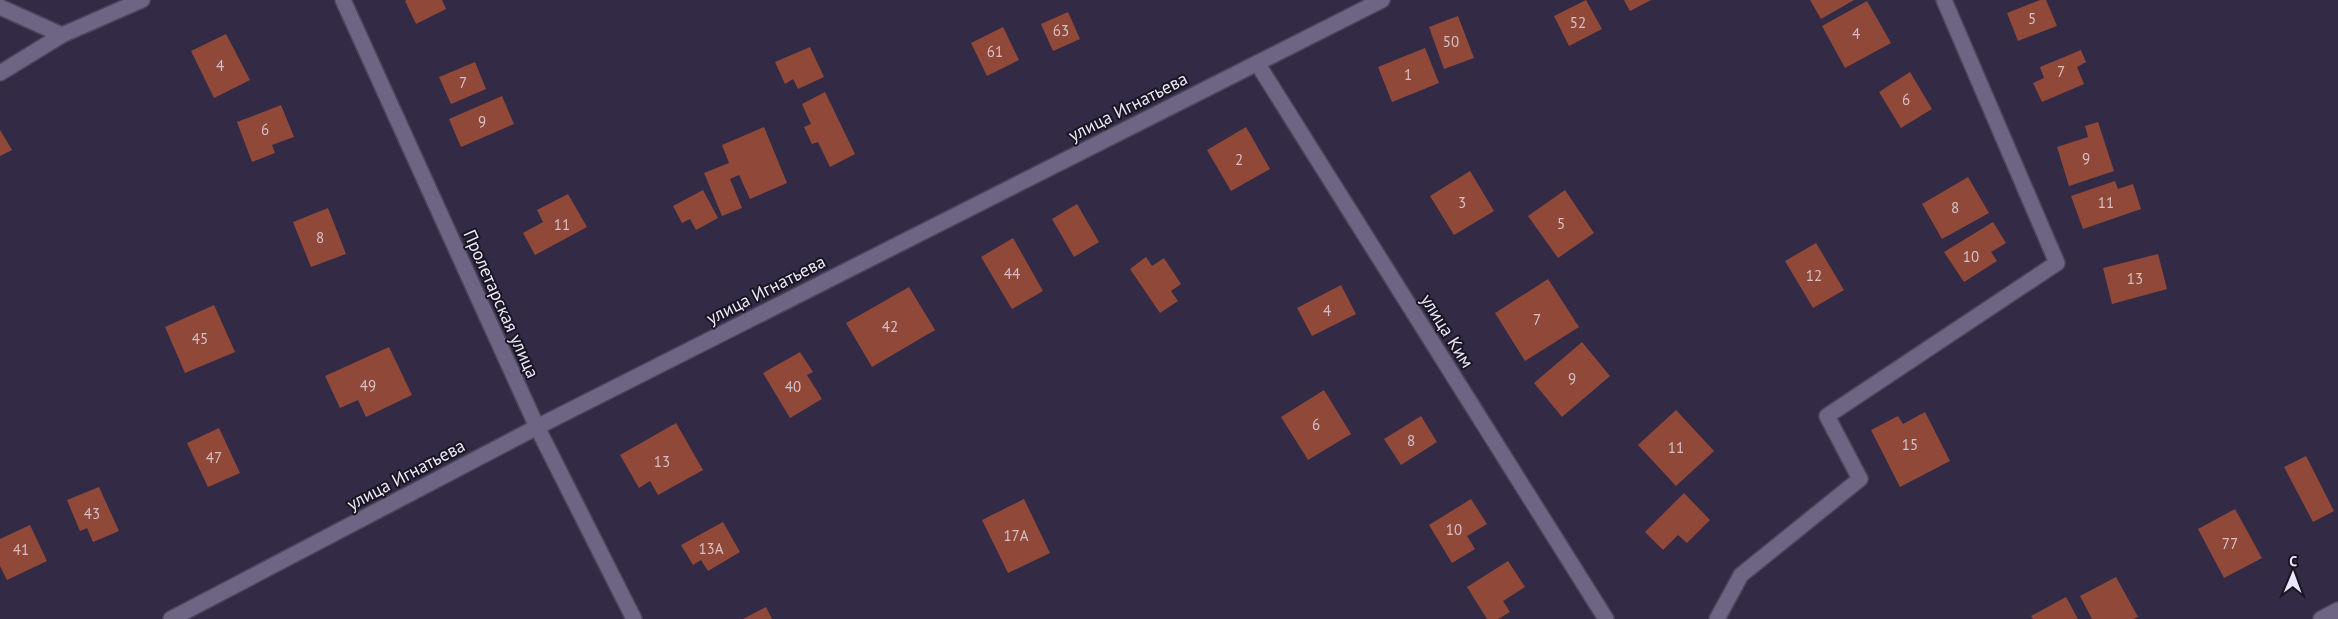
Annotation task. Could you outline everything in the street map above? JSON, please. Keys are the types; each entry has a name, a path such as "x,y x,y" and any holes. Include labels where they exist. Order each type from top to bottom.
{"street":[{"path":"0,73 62,35 142,0"},
{"name":"Пролетарская улица","path":"343,0 537,427 634,619"},
{"name":"улица Игнатьева","path":"171,619 537,427 1382,0"},
{"path":"1717,619 1742,575 1860,479 1827,416 2057,263 1944,0"},
{"path":"0,7 62,35"},
{"name":"улица Ким","path":"1256,63 1606,619"},
{"path":"2322,619 2338,610"}],"building":[{"path":"442,0 446,9 416,24 405,1"},
{"path":"1586,0 1602,29 1569,46 1554,16"},
{"path":"1624,0 1651,0 1630,11"},
{"path":"1810,0 1854,0 1821,19"},
{"path":"2040,0 2046,0 2057,26 2018,41 2007,13"},
{"path":"1867,1 1891,43 1845,68 1822,26"},
{"path":"1068,12 1080,39 1053,51 1041,24"},
{"path":"1458,16 1474,58 1444,69 1429,27"},
{"path":"1003,27 1019,60 987,76 971,43"},
{"path":"226,34 250,80 214,98 191,51"},
{"path":"810,47 824,77 798,89 793,79 785,84 775,62"},
{"path":"1425,48 1439,83 1392,102 1378,67"},
{"path":"2081,50 2086,62 2077,67 2084,84 2042,102 2033,83 2044,78 2040,67"},
{"path":"475,62 486,89 451,104 439,77"},
{"path":"1910,72 1932,109 1901,128 1879,92"},
{"path":"825,92 855,154 830,167 818,142 812,144 804,127 811,124 802,104"},
{"path":"502,96 514,124 461,147 449,119"},
{"path":"281,105 294,137 272,145 275,153 252,162 237,122"},
{"path":"2098,122 2114,171 2069,186 2057,147 2088,137 2085,126"},
{"path":"764,127 787,183 750,199 739,175 730,179 742,208 722,216 704,173 729,163 722,145"},
{"path":"1246,127 1270,169 1231,191 1207,150"},
{"path":"0,130 12,150 0,156"},
{"path":"1470,171 1494,211 1454,235 1430,196"},
{"path":"1968,177 1989,213 1942,239 1922,204"},
{"path":"2115,181 2118,189 2133,184 2141,209 2083,229 2071,196"},
{"path":"703,190 718,218 696,230 690,219 682,223 673,206"},
{"path":"1565,190 1594,233 1558,258 1528,216"},
{"path":"568,194 587,227 535,255 523,233 543,222 537,210"},
{"path":"1077,204 1099,242 1074,257 1052,219"},
{"path":"328,208 346,254 311,267 293,222"},
{"path":"1993,222 2006,243 1991,252 1997,261 1964,282 1944,252"},
{"path":"1013,238 1043,291 1012,309 981,257"},
{"path":"1816,243 1844,290 1813,308 1785,261"},
{"path":"2158,254 2167,289 2112,304 2103,268"},
{"path":"1146,257 1152,266 1164,258 1181,284 1171,291 1178,301 1160,313 1130,269"},
{"path":"1548,279 1579,327 1525,361 1495,313"},
{"path":"1341,285 1356,314 1312,336 1297,308"},
{"path":"909,287 935,330 872,367 846,323"},
{"path":"214,305 235,352 185,373 165,327"},
{"path":"1582,342 1610,376 1562,417 1534,383"},
{"path":"389,347 412,395 366,417 358,400 340,408 325,376"},
{"path":"800,352 813,372 807,375 822,399 790,418 763,373"},
{"path":"1324,390 1351,434 1308,460 1281,417"},
{"path":"1676,410 1714,451 1676,486 1638,445"},
{"path":"1925,412 1950,461 1900,487 1871,430 1898,416 1903,424"},
{"path":"1421,416 1437,442 1401,465 1384,439"},
{"path":"676,423 703,470 658,495 650,481 639,488 620,455"},
{"path":"219,428 240,473 208,487 187,443"},
{"path":"2306,456 2334,511 2313,522 2284,467"},
{"path":"99,487 119,531 93,542 87,528 80,531 67,500"},
{"path":"1684,493 1710,520 1687,543 1678,535 1663,550 1645,532"},
{"path":"1024,499 1050,553 1008,573 982,520"},
{"path":"1471,499 1487,524 1467,536 1475,549 1452,563 1429,525"},
{"path":"2235,509 2262,558 2224,578 2198,529"},
{"path":"723,522 740,552 708,571 701,560 693,565 681,545"},
{"path":"30,525 47,561 7,580 0,566 0,539"},
{"path":"1508,561 1525,587 1503,601 1510,612 1498,619 1487,619 1467,587"},
{"path":"2116,577 2138,617 2133,619 2092,619 2080,596"},
{"path":"2066,597 2078,619 2033,619 2031,616"},
{"path":"766,607 772,619 743,619"}]}
